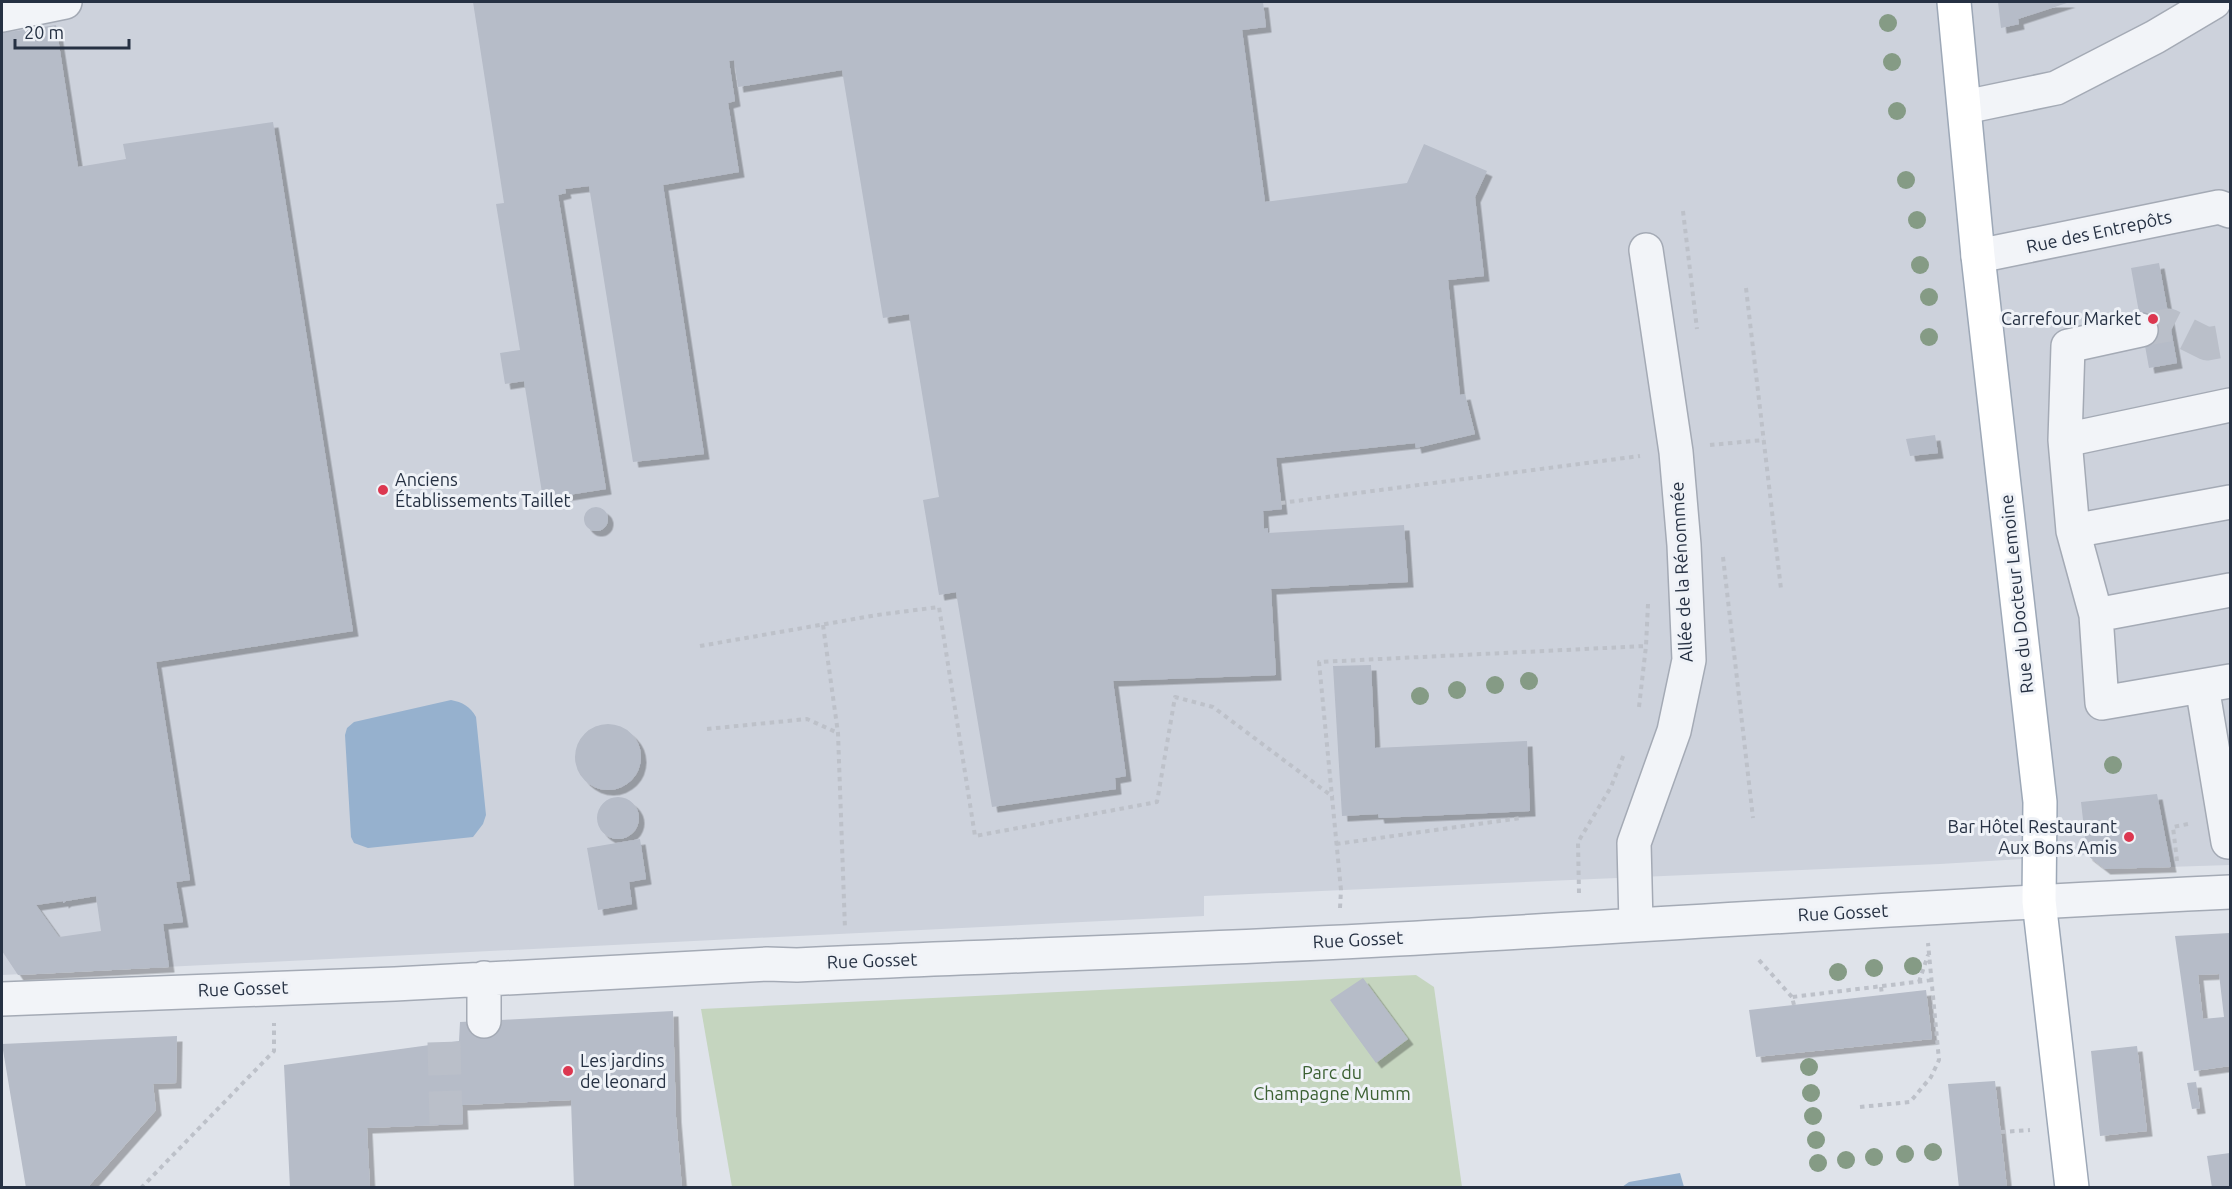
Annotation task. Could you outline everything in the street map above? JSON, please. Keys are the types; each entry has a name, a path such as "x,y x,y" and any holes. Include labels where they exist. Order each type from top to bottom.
{"main road":[{"name":"Rue du Docteur Lemoine","path":"1954,2 1978,256 2040,802 2039,901 2072,1188"}],"street":[{"path":"2,15 65,2"},
{"path":"1965,106 2056,88 2155,37 2214,2"},
{"name":"Rue des Entrepôts","path":"1978,256 2225,209"},
{"name":"Allée de la Rénommée","path":"1635,924 1634,843 1674,731 1689,660 1684,545 1676,452 1646,250"},
{"path":"2141,330 2068,346 2065,440 2073,531 2096,615 2102,703 2216,684 2228,842"},
{"path":"2065,440 2230,405"},
{"path":"2073,531 2230,502"},
{"path":"2096,615 2230,590"},
{"name":"Rue Gosset","path":"2,999 395,984 767,964 1339,941 2230,892"},
{"path":"484,978 484,1020"}],"path":[{"path":"1746,288 1781,589"},
{"path":"1281,503 1676,452 1710,445 1764,440"},
{"path":"1637,445 1640,466"},
{"path":"1639,709 1646,646 1648,599"},
{"path":"700,646 939,607 975,836 1156,802 1175,697 1213,707 1333,797"},
{"path":"823,625 838,733 846,962"},
{"path":"1339,941 1341,890 1320,662 1646,646"},
{"path":"707,729 807,719 838,733"},
{"path":"1581,927 1578,842 1611,787 1625,753"},
{"path":"1336,844 1521,818"},
{"path":"2173,826 2178,867"},
{"path":"1860,1107 1910,1102 1931,1077 1939,1060 1924,909"},
{"path":"1919,982 1929,952"},
{"path":"1759,960 1792,997 1794,1005"},
{"path":"1792,997 1932,980"},
{"path":"1881,987 1882,995"},
{"path":"141,1188 274,1051 273,1031"},
{"path":"2001,1132 2030,1130"}],"shaded area":[{"path":"2,2 2230,2 2230,865 2105,869 2087,855 1940,864 1204,896 1204,916 2,975"}],"green space":[{"name":"Parc du Champagne Mumm","path":"1416,975 1434,987 1462,1187 732,1187 701,1009"}],"water":[{"path":"451,700 472,710 476,717 486,815 483,824 473,837 368,848 354,843 351,837 345,735 347,728 354,722"},
{"path":"1680,1173 1684,1187 1622,1187 1629,1182"}],"building":[{"path":"473,2 1263,2 1266,27 1242,30 1265,202 1407,183 1424,144 1487,171 1475,197 1484,276 1448,280 1460,395 1465,394 1475,434 1416,448 1415,443 1276,458 1282,509 1263,511 1264,529 1268,528 1268,533 1404,525 1408,582 1271,589 1276,675 1113,681 1126,776 1115,778 1116,789 992,807 956,592 939,595 923,500 939,497 909,314 883,318 842,70 738,87 734,60 729,61 735,101 728,103 739,172 663,185 704,454 633,462 589,186 565,189 566,193 558,195 606,489 543,499 524,381 505,384 500,353 520,350 496,204 504,203"},
{"path":"1998,2 2070,2 2018,19 2019,24 2001,28"},
{"path":"56,25 78,167 126,159 123,144 273,122 353,631 156,662 190,880 176,882 183,922 163,924 169,967 18,975 2,951 2,33","holes":["96,896 101,931 59,937 36,905 63,901 63,903"]},
{"path":"2159,263 2177,363 2149,368 2131,268"},
{"path":"1935,435 1938,453 1910,456 1906,439"},
{"path":"596,507 605,510 608,519 605,528 596,531 587,528 584,519 587,510"},
{"path":"1371,665 1375,748 1527,741 1530,811 1379,818 1378,814 1342,816 1333,666"},
{"path":"608,724 620,727 631,734 638,745 641,757 638,769 631,780 620,787 608,790 596,787 585,780 578,769 575,757 578,745 585,734 596,727"},
{"path":"2157,794 2171,867 2105,869 2087,855 2081,802"},
{"path":"618,797 633,803 639,818 633,833 618,839 603,833 597,818 603,803"},
{"path":"640,839 646,879 629,882 632,904 598,910 587,848"},
{"path":"2230,933 2230,1066 2194,1071 2175,936","holes":["2219,974 2224,1017 2203,1019 2198,975"]},
{"path":"1363,978 1408,1039 1376,1063 1330,1000"},
{"path":"1926,990 1932,1039 1756,1057 1749,1010"},
{"name":"Les jardins de leonard","path":"673,1011 676,1117 682,1188 574,1188 571,1100 462,1105 463,1124 367,1128 370,1188 290,1188 284,1065 459,1041 460,1022"},
{"path":"177,1036 176,1083 153,1084 156,1110 87,1188 26,1188 2,1044"},
{"path":"2137,1046 2147,1131 2100,1136 2091,1051"},
{"path":"1995,1081 2007,1188 1959,1188 1948,1084"},
{"path":"2196,1082 2200,1108 2192,1109 2187,1083"},
{"path":"2230,1153 2230,1188 2212,1188 2207,1156"}],"tunnel":[{"path":"2141,330 2169,325 2207,344 2230,340"},
{"path":"444,1042 446,1124"}],"place":[{"name":"Carrefour Market","path":"2153,319"},
{"name":"Anciens Établissements Taillet","path":"383,490"},
{"name":"Bar Hôtel Restaurant Aux Bons Amis","path":"2129,837"},
{"name":"Les jardins de leonard","path":"568,1071"}]}
